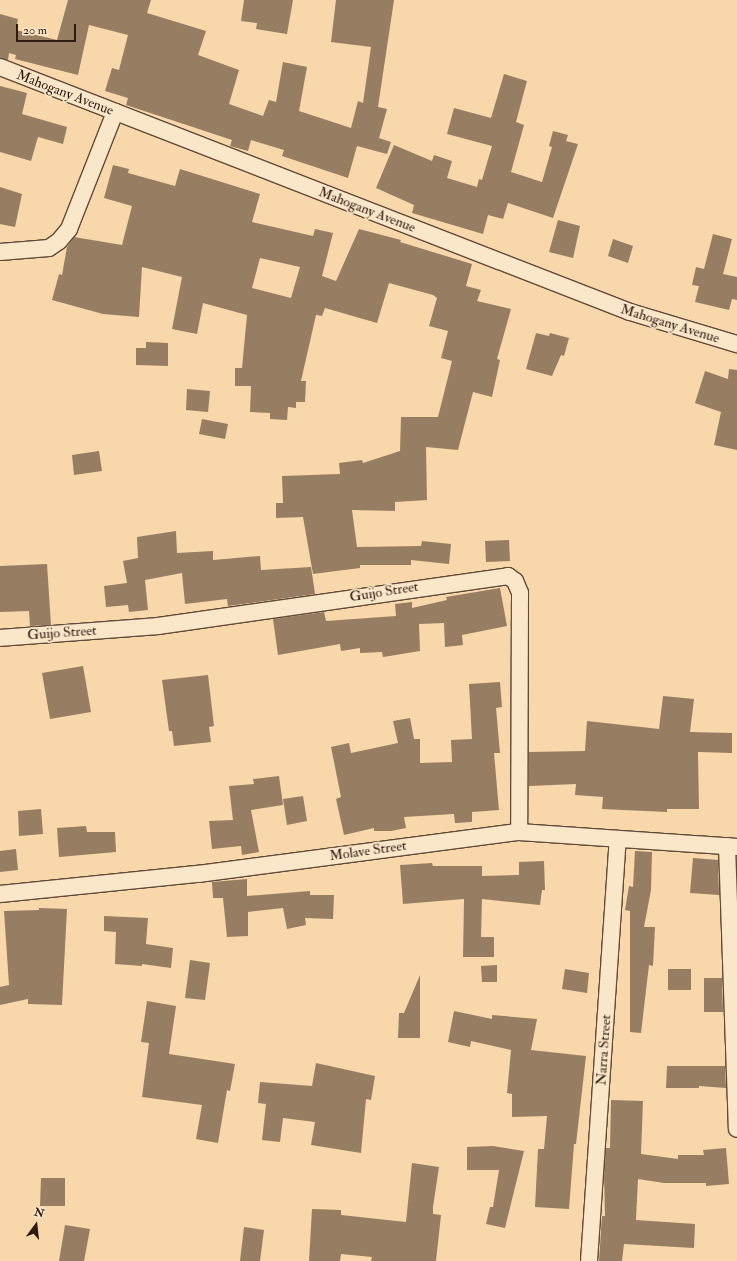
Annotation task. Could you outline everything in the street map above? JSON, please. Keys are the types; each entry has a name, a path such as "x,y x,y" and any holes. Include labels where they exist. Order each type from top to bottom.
{"street":[{"name":"Mahogany Avenue","path":"0,67 630,312 737,344"},
{"path":"0,252 49,248 59,241 69,229 116,112"},
{"name":"Guijo Street","path":"0,638 158,626 508,576 515,581 520,593 519,832"},
{"name":"Molave Street","path":"0,894 198,874 519,832 732,847"},
{"name":"Narra Street","path":"589,1261 618,839"},
{"path":"732,847 737,1129"}],"building":[{"path":"68,0 151,0 147,13 206,31 198,55 239,70 229,104 263,116 269,100 276,102 283,62 307,67 299,111 351,128 358,101 363,103 371,47 331,42 336,0 394,0 378,107 387,109 379,138 391,142 387,154 357,146 348,178 282,156 284,150 251,140 248,151 230,146 232,140 126,105 128,98 105,91 112,68 119,70 128,35 89,25 78,75 15,59 16,55 9,53 8,60 0,58 0,14 18,19 16,30 57,40"},
{"path":"244,0 293,0 287,34 256,29 257,23 241,21"},
{"path":"504,74 527,81 516,122 524,125 511,172 542,182 552,147 549,146 553,131 568,135 566,141 578,144 553,218 508,203 503,219 488,215 483,234 412,213 414,205 376,188 394,145 432,161 434,155 452,161 447,178 477,187 479,179 482,180 492,146 447,134 454,108 491,118"},
{"path":"0,86 27,93 22,114 67,127 63,144 38,137 31,161 0,152"},
{"path":"113,165 129,169 128,173 175,186 180,169 260,194 252,222 313,236 315,229 333,233 322,276 336,281 359,229 401,240 400,242 472,264 466,286 481,290 477,301 511,309 497,359 500,360 492,397 473,392 458,450 426,447 427,500 395,502 395,511 352,510 357,547 421,546 422,541 451,544 449,564 411,560 411,565 360,565 360,568 313,574 303,517 276,518 276,503 283,503 282,476 340,474 339,463 362,460 363,463 400,451 401,417 438,417 452,361 441,358 448,331 429,326 437,298 433,295 389,283 377,323 325,308 322,316 316,315 301,381 306,381 305,402 296,402 296,408 288,407 287,420 270,419 270,413 250,412 251,386 235,386 235,368 242,368 247,315 203,303 197,334 172,329 182,277 142,267 139,317 103,314 52,300 59,274 62,275 67,247 74,237 122,245 132,206 104,198","holes":["260,258 300,267 291,298 252,288"]},
{"path":"0,187 22,194 15,227 0,224"},
{"path":"558,220 580,226 573,258 549,252"},
{"path":"713,234 732,239 723,274 737,277 737,300 732,299 729,310 695,302 699,286 692,285 696,267 704,269"},
{"path":"613,239 633,246 628,263 608,256"},
{"path":"536,333 549,336 550,333 569,338 564,356 561,355 552,376 526,369"},
{"path":"146,342 168,343 168,366 136,365 136,348 146,348"},
{"path":"729,369 737,370 737,450 714,445 721,412 695,403 705,371 728,379"},
{"path":"187,389 210,391 208,412 186,410"},
{"path":"202,419 228,424 225,439 199,434"},
{"path":"99,451 102,471 74,475 72,455"},
{"path":"176,531 177,553 213,551 213,560 260,556 261,570 311,567 315,594 228,606 227,599 185,604 182,573 145,580 148,610 129,612 128,605 106,607 104,586 127,583 123,561 138,558 137,537"},
{"path":"509,540 510,561 486,562 485,541"},
{"path":"47,564 51,625 30,626 29,611 0,612 0,566"},
{"path":"500,588 507,626 462,635 463,645 445,647 444,623 419,624 420,651 383,657 382,652 360,653 360,648 341,651 340,644 278,655 273,619 324,612 326,621 396,616 395,604 412,602 412,608 447,600 446,597"},
{"path":"83,666 91,712 50,719 42,673"},
{"path":"208,675 214,726 209,727 211,742 174,746 172,731 169,731 162,680"},
{"path":"500,682 502,707 496,708 500,753 494,753 499,810 472,812 472,822 455,823 454,814 404,817 406,828 391,831 374,831 374,828 344,835 336,799 341,797 331,747 349,743 351,753 398,743 393,721 410,718 414,739 420,739 420,763 452,762 451,740 472,739 469,684"},
{"path":"663,696 694,699 690,732 732,733 732,753 698,752 699,809 667,809 667,812 602,809 603,797 575,795 576,784 529,786 529,752 585,751 587,721 659,729"},
{"path":"279,776 283,805 251,810 259,852 242,855 241,846 212,849 209,821 233,820 229,786 254,784 253,779"},
{"path":"303,796 307,821 287,825 283,799"},
{"path":"41,809 43,834 19,836 18,811"},
{"path":"86,826 87,832 115,832 116,852 59,857 57,828"},
{"path":"16,849 18,870 0,872 0,851"},
{"path":"635,851 652,852 651,890 644,927 655,927 653,966 649,965 641,1033 630,1032 630,911 625,910 629,886 633,887"},
{"path":"693,858 718,860 719,895 690,893"},
{"path":"544,861 545,890 542,890 540,905 482,899 481,937 494,937 494,957 463,957 464,899 403,904 400,865 432,863 433,866 482,866 482,876 519,875 519,862"},
{"path":"247,879 247,896 310,891 310,895 334,895 333,919 305,918 306,925 287,929 283,908 248,912 248,936 227,937 223,898 213,898 212,882"},
{"path":"39,908 67,909 62,1005 28,1004 28,999 0,1005 0,987 9,985 4,911 39,910"},
{"path":"104,916 148,918 146,944 173,948 171,968 142,964 142,966 115,964 116,932 104,931"},
{"path":"190,960 210,963 205,1000 185,998"},
{"path":"497,965 497,982 482,982 481,966"},
{"path":"565,969 589,973 587,993 562,989"},
{"path":"668,969 691,969 691,990 668,990"},
{"path":"420,975 420,1038 398,1038 399,1013 404,1013"},
{"path":"704,978 722,978 723,1012 704,1012"},
{"path":"147,1001 176,1006 169,1054 235,1064 230,1091 227,1090 218,1143 196,1139 202,1105 142,1097 149,1043 141,1042"},
{"path":"454,1011 492,1019 492,1015 537,1019 531,1050 586,1056 576,1144 574,1144 569,1209 535,1207 538,1149 544,1149 547,1116 512,1117 512,1094 507,1093 511,1050 471,1041 470,1047 448,1042"},
{"path":"316,1063 375,1076 371,1100 366,1099 361,1153 311,1145 315,1122 283,1118 280,1142 262,1140 266,1104 258,1103 260,1082 312,1086"},
{"path":"667,1066 725,1066 726,1088 699,1086 699,1088 666,1088"},
{"path":"611,1100 643,1101 641,1154 678,1159 678,1155 704,1155 703,1150 726,1148 729,1184 706,1186 706,1183 664,1183 638,1179 636,1220 695,1224 694,1248 624,1244 622,1261 599,1261 602,1216 605,1216 604,1175 606,1148 610,1148"},
{"path":"493,1146 524,1151 505,1228 486,1224 490,1207 493,1207 499,1170 467,1170 467,1147"},
{"path":"412,1163 439,1167 433,1207 433,1214 441,1215 436,1261 371,1261 372,1257 341,1254 340,1261 309,1261 312,1209 341,1210 341,1215 406,1222"},
{"path":"41,1178 65,1178 65,1206 40,1206"},
{"path":"65,1225 90,1229 84,1261 59,1261"},
{"path":"244,1227 264,1230 260,1261 240,1261"}]}
